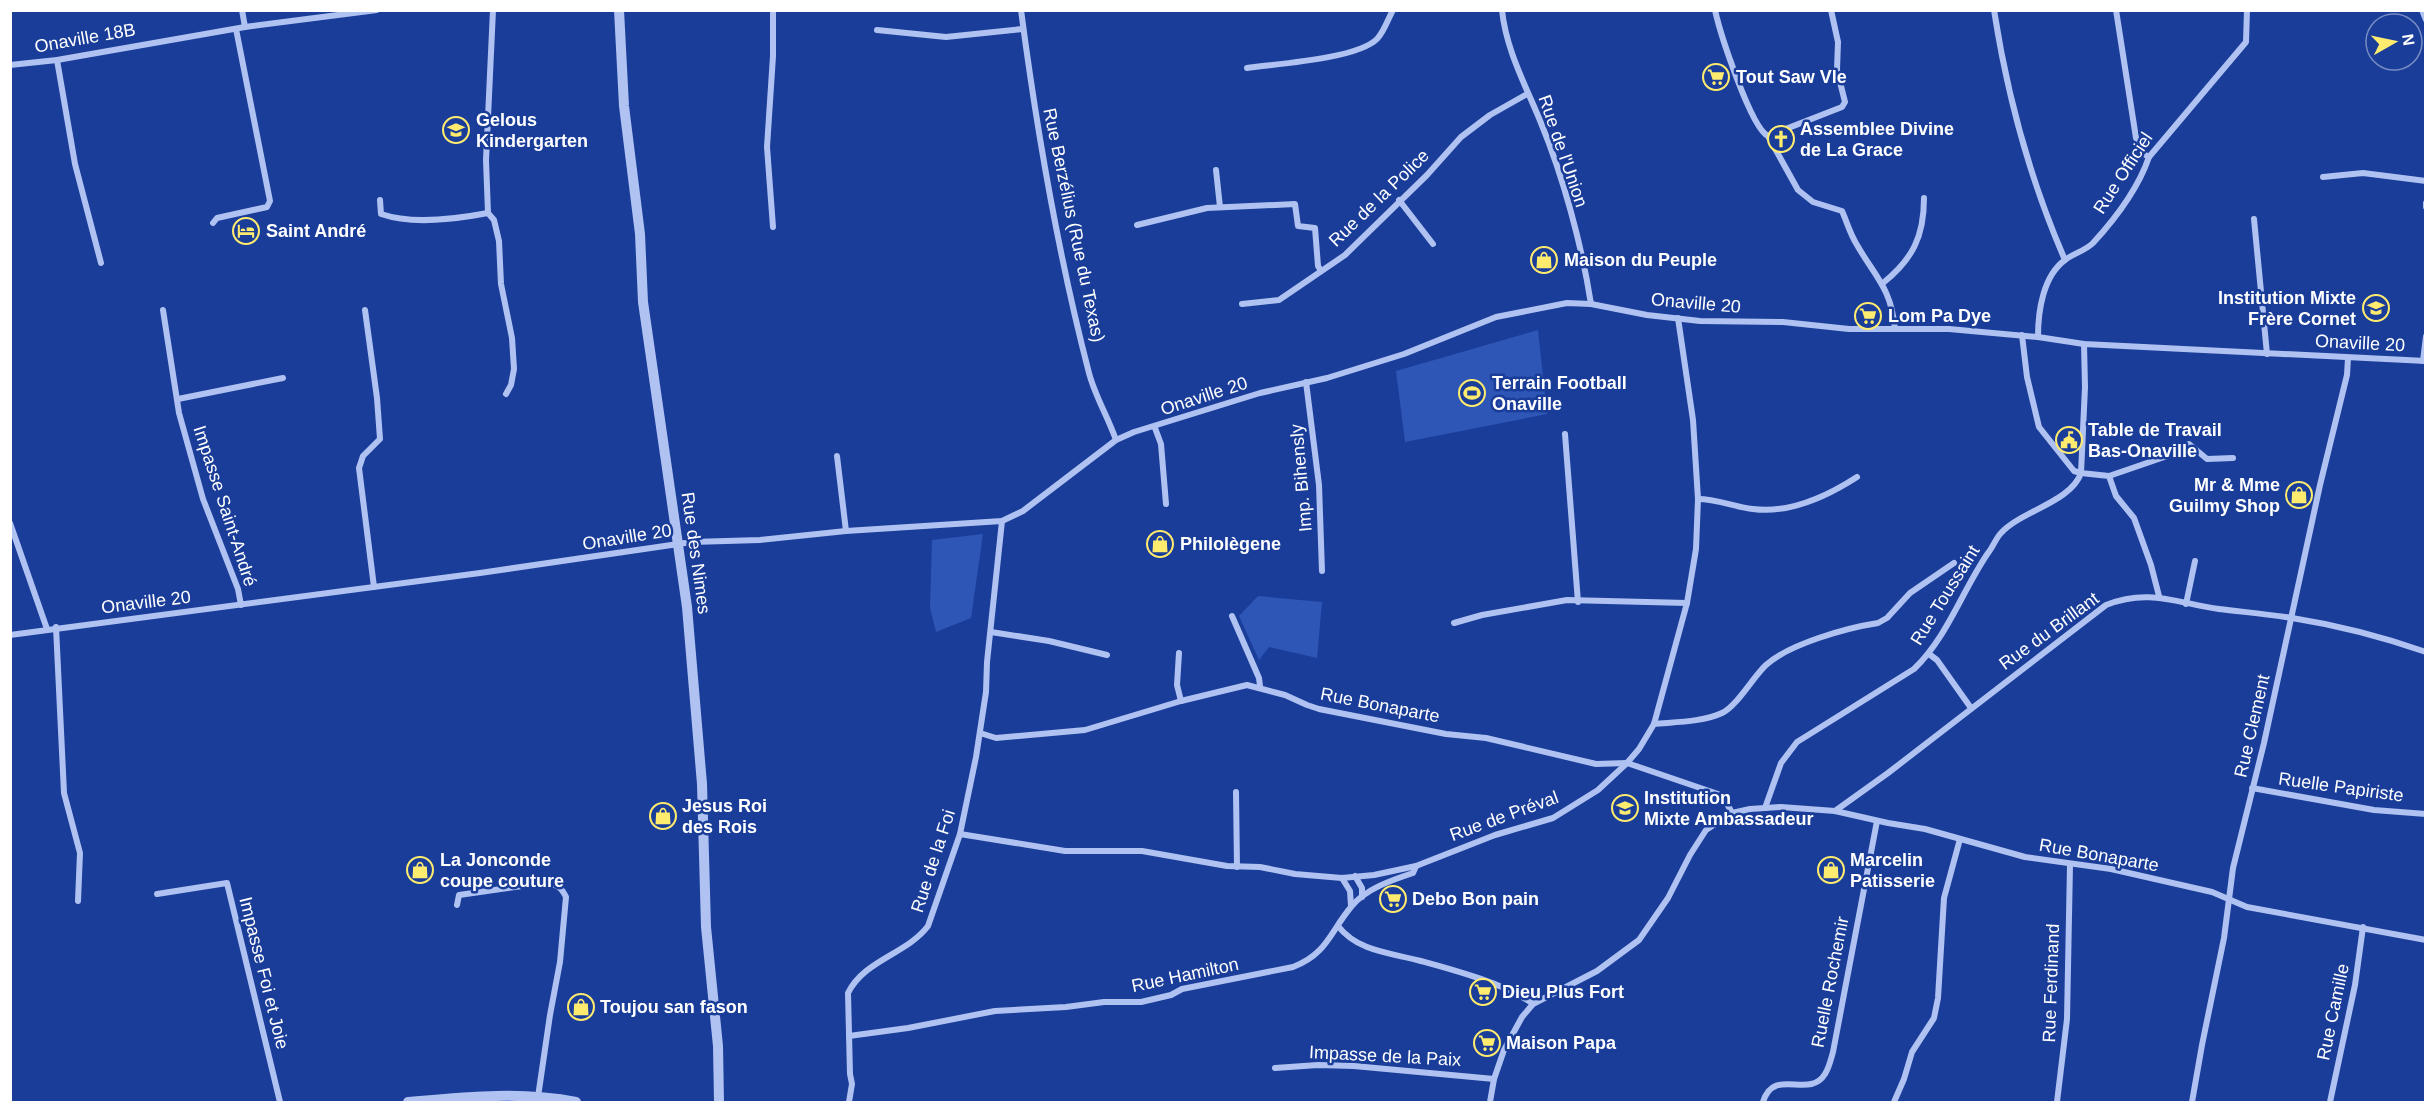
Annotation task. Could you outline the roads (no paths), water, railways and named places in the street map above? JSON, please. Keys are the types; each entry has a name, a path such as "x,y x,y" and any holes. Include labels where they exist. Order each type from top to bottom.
{"street":[{"path":"242,10 245,27"},
{"name":"Onaville 18B","path":"10,65 57,60 245,27 377,10"},
{"path":"493,10 486,132 488,213 494,220 499,241 501,284 512,338 514,369 511,385 506,394"},
{"name":"Rue des Nimes","path":"619,10 624,106 640,234 643,302 654,364 660,428 687,607 702,784 705,909 718,1046 719,1102"},
{"path":"773,10 773,56 767,147 773,227"},
{"name":"Rue Berzélius (Rue du Texas)","path":"1020,10 1033,100 1067,277 1090,375 1116,440"},
{"path":"1246,68 1336,56 1368,45 1377,40 1393,10"},
{"name":"Rue de l'Union","path":"1502,10 1520,76 1541,123 1567,201 1591,304"},
{"path":"1715,10 1748,107 1761,133 1768,136 1798,190 1813,202 1842,211 1854,240 1883,284 1894,314 1895,329"},
{"path":"1768,136 1842,106 1845,102 1837,70 1838,42 1830,10"},
{"path":"1994,10 2009,92 2047,215 2065,260"},
{"path":"2116,10 2136,138 2142,153 2149,157"},
{"name":"Rue Officiel","path":"2038,336 2038,316 2043,295 2054,272 2065,260 2091,245 2100,235 2134,190 2143,175 2149,157 2246,42 2247,10"},
{"path":"2422,10 2426,20"},
{"path":"213,223 217,218 267,207 270,201 236,29"},
{"path":"877,30 946,37 1022,29"},
{"path":"57,60 75,164 101,263"},
{"name":"Rue de la Police","path":"1242,304 1279,300 1345,255 1427,175 1468,131 1490,115 1527,94"},
{"path":"1216,170 1220,207"},
{"path":"2323,177 2363,173 2426,181"},
{"path":"1883,284 1901,267 1918,239 1923,226 1924,198"},
{"path":"380,200 381,214 399,219 488,213"},
{"path":"1399,200 1433,244"},
{"path":"1137,225 1220,207 1295,204 1298,226 1315,228 1318,266 1321,272"},
{"path":"2254,219 2267,354"},
{"name":"Onaville 20","path":"10,635 56,627 561,562 678,544 760,540 846,531 1002,521 1023,512 1116,440 1134,432 1155,428 1249,396 1327,378 1404,354 1496,317 1567,303 1591,304 1678,318 1783,322 1850,329 1949,329 2038,336 2084,344 2424,361"},
{"name":"Impasse Saint-André","path":"163,310 179,413 203,499 238,589 241,605"},
{"path":"365,310 380,439 363,456 359,468 374,587"},
{"name":"Rue de Préval","path":"960,834 997,842 1082,853 1100,850 1161,853 1237,867 1260,867 1295,874 1342,878 1374,875 1416,866 1496,835 1552,818 1598,790 1640,748 1654,724 1687,603 1696,549 1698,499 1693,420 1678,318"},
{"path":"2022,335 2027,377 2039,426 2074,471 2109,476 2176,453 2189,444 2207,459 2233,458"},
{"path":"2424,361 2426,336"},
{"path":"2081,473 2085,387 2084,344"},
{"name":"Rue Clement","path":"2192,1102 2224,938 2233,868 2293,618 2319,485 2347,375 2348,358"},
{"path":"178,399 284,378"},
{"name":"Imp. Bihensly","path":"1306,382 1319,485 1322,571"},
{"path":"1155,428 1161,444 1166,504"},
{"path":"1564,434 1578,602"},
{"path":"837,456 846,531"},
{"name":"Rue Toussaint","path":"1765,808 1781,763 1797,742 1807,733 1896,682 1929,654 2000,534 2068,491 2078,481 2081,473"},
{"path":"2109,476 2116,496 2134,518 2151,565 2159,596"},
{"path":"1698,499 1710,499 1753,509 1781,509 1824,497 1857,477"},
{"name":"Rue de la Foi","path":"849,1102 852,1084 848,993 853,983 880,961 919,938 927,926 960,834 986,692 1002,521"},
{"path":"10,523 47,629"},
{"path":"2186,604 2195,561"},
{"path":"1654,724 1722,713 1733,706 1766,665 1776,658 1804,643 1887,618 1910,593 1954,562"},
{"name":"Rue du Brillant","path":"1835,811 1896,767 2106,605 2136,596 2159,596 2186,604 2293,618 2369,635 2426,652"},
{"path":"1455,623 1482,615 1525,609 1549,602 1687,603"},
{"path":"1232,616 1259,678 1260,686"},
{"path":"56,627 64,793 80,853 78,901"},
{"path":"991,632 1048,641 1107,655"},
{"path":"1179,653 1177,685 1181,700"},
{"path":"1929,654 1937,660 1971,708"},
{"name":"Rue Bonaparte","path":"980,734 996,738 1085,730 1181,700 1240,686 1260,686 1319,709 1446,734 1486,738 1596,764 1627,763 1718,794 1724,798 1732,813 1765,808 1835,811 1925,829 2025,857 2111,869 2212,892 2247,907 2426,940"},
{"name":"Ruelle Papiriste","path":"2252,788 2374,810 2426,814"},
{"path":"1236,792 1237,867"},
{"path":"1490,1102 1494,1079 1504,1050 1522,1017 1533,1004 1597,971 1639,940 1668,898 1706,830 1732,813"},
{"name":"Ruelle Rochemir","path":"1763,1102 1778,1083 1803,1085 1815,1083 1825,1075 1833,1052 1877,821"},
{"path":"1894,1102 1912,1052 1934,1018 1938,998 1944,898 1960,839"},
{"name":"Rue Ferdinand","path":"2057,1102 2067,1019 2070,865"},
{"name":"Rue Hamilton","path":"849,1036 908,1028 995,1011 1155,999 1182,989 1271,972 1307,961 1329,942 1351,906 1362,897 1396,878 1413,873 1416,866"},
{"path":"1355,876 1362,888 1362,897"},
{"path":"1342,878 1350,891 1351,906"},
{"name":"Impasse Foi et Joie","path":"157,894 226,883 280,1102"},
{"path":"457,904 459,895 544,883 554,884 562,889 566,897 560,962 538,1096"},
{"path":"1338,926 1343,933 1372,950 1423,962 1502,988 1533,1004"},
{"name":"Rue Camille","path":"2330,1102 2355,985 2363,927"},
{"name":"Impasse de la Paix","path":"1275,1068 1318,1065 1354,1066 1494,1079"},
{"path":"410,1102 503,1096 538,1096 576,1102"}],"place":[{"name":"Tout Saw Vle","path":"1716,77"},
{"name":"Gelous Kindergarten","path":"456,130"},
{"name":"Assemblee Divine de La Grace","path":"1781,139"},
{"name":"Saint André","path":"246,231"},
{"name":"Maison du Peuple","path":"1544,260"},
{"name":"Institution Mixte Frère Cornet","path":"2376,308"},
{"name":"Lom Pa Dye","path":"1868,316"},
{"name":"Terrain Football Onaville","path":"1472,393"},
{"name":"Table de Travail Bas-Onaville","path":"2069,440"},
{"name":"Mr & Mme Guilmy Shop","path":"2299,495"},
{"name":"Philolègene","path":"1160,544"},
{"name":"Institution Mixte Ambassadeur","path":"1625,808"},
{"name":"Jesus Roi des Rois","path":"663,816"},
{"name":"La Jonconde coupe couture","path":"420,870"},
{"name":"Marcelin Patisserie","path":"1831,870"},
{"name":"Debo Bon pain","path":"1393,899"},
{"name":"Dieu Plus Fort","path":"1483,992"},
{"name":"Toujou san fason","path":"581,1007"},
{"name":"Maison Papa","path":"1487,1043"}]}
